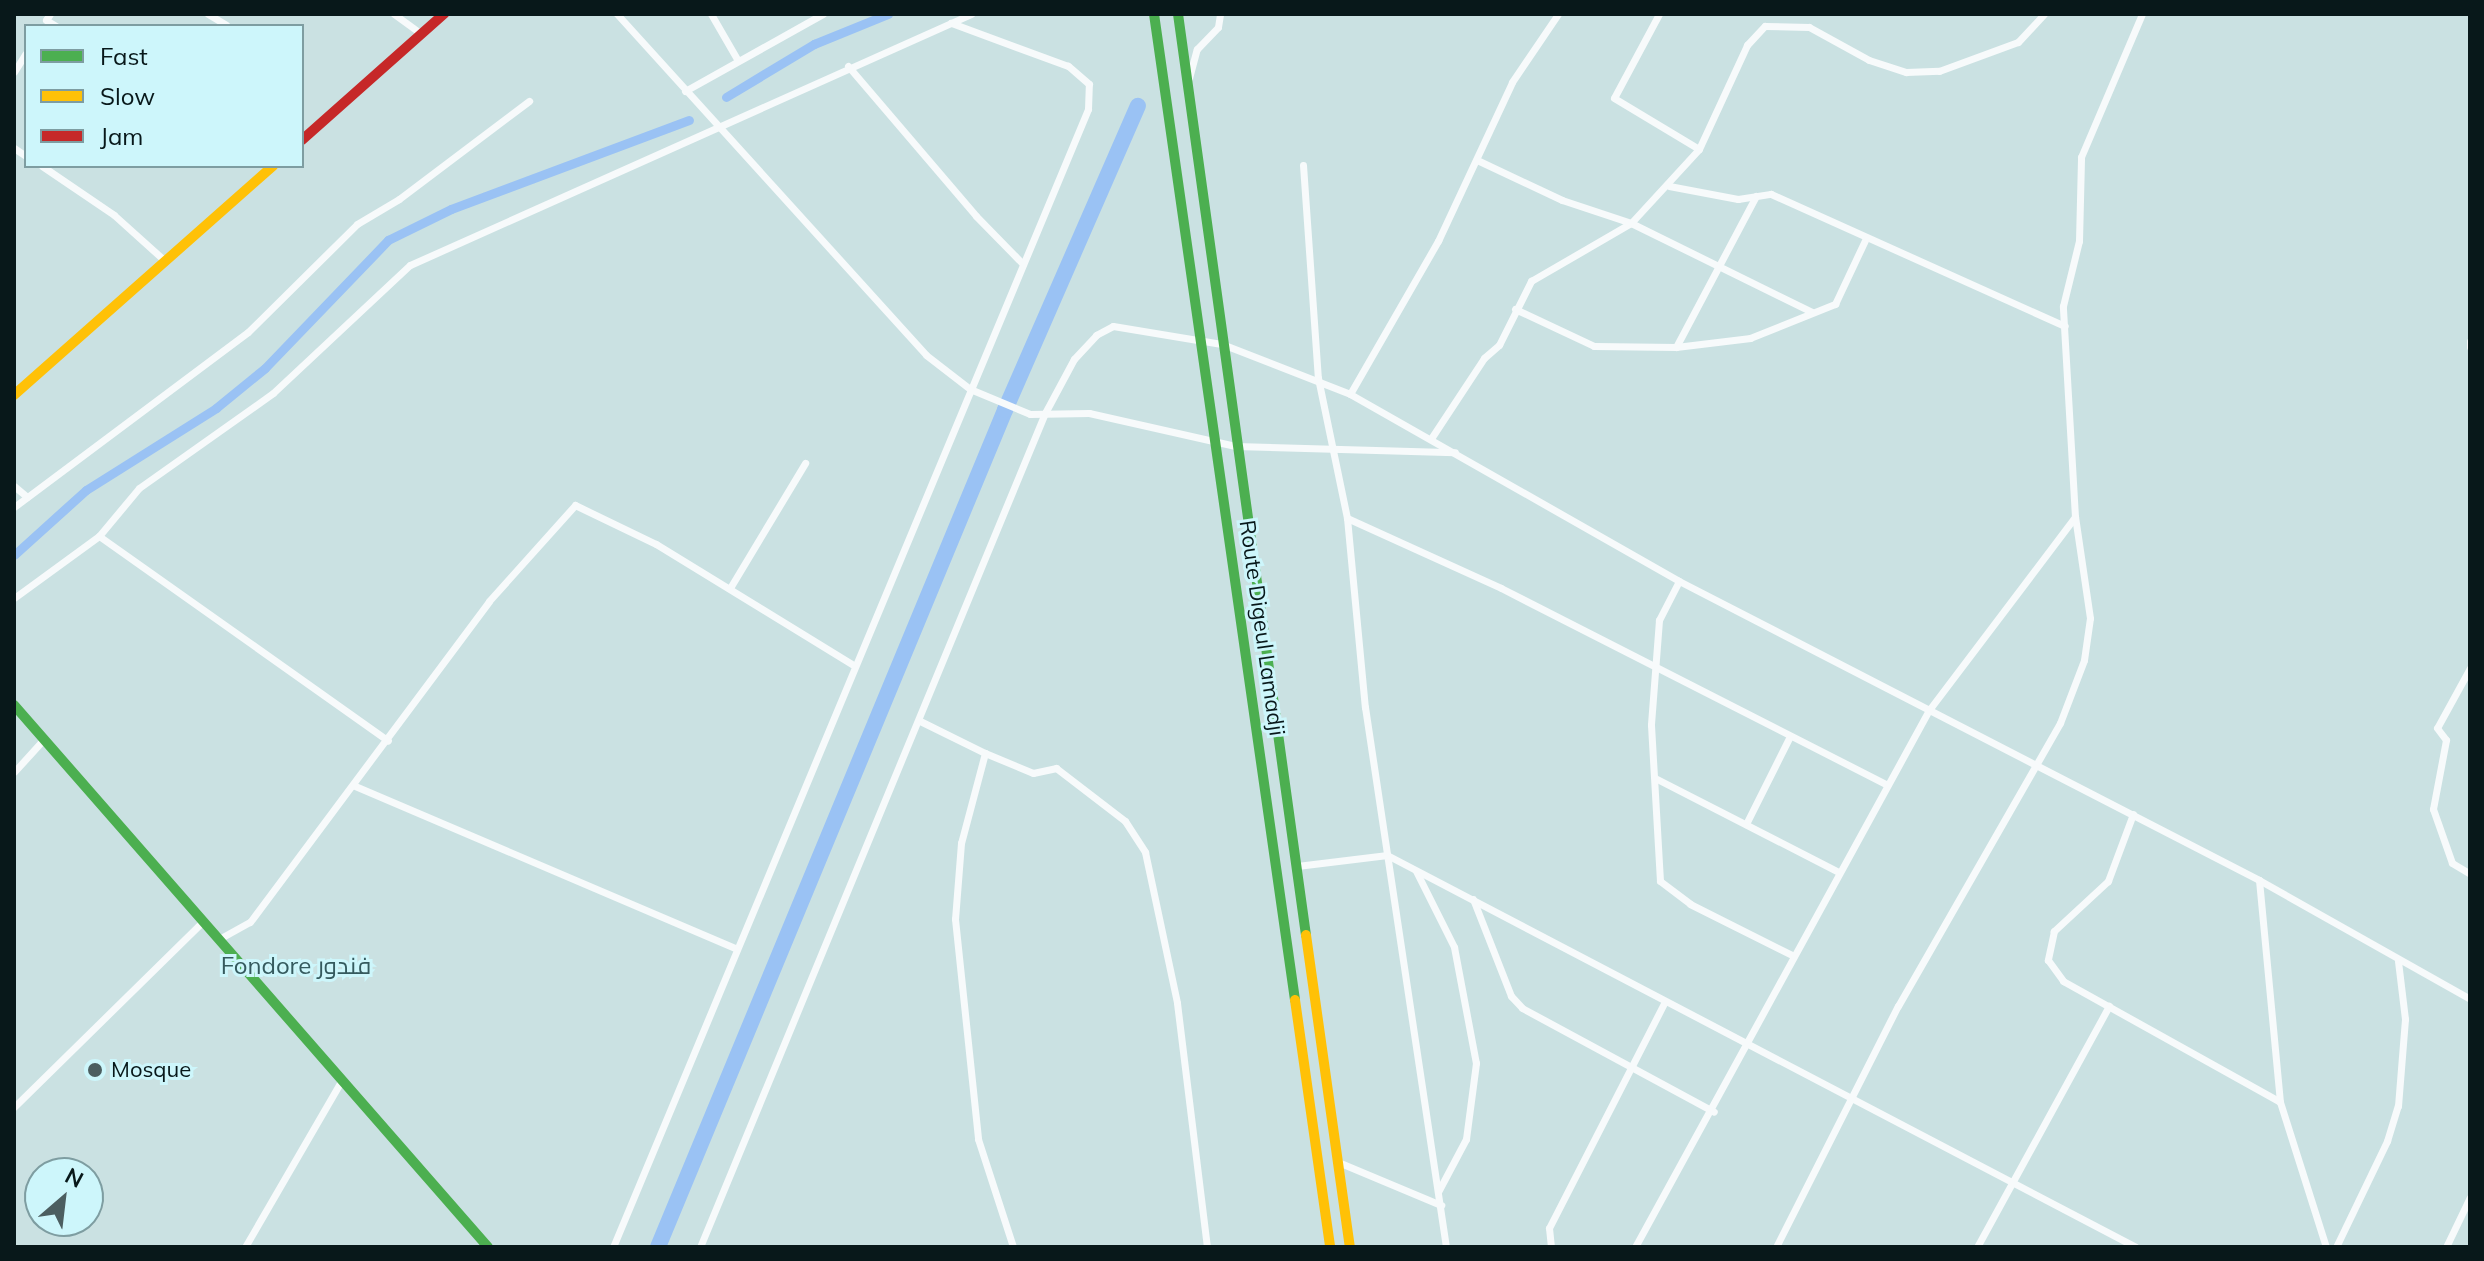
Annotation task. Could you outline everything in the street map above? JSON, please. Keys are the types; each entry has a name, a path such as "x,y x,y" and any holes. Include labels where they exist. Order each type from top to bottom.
{"main road":[{"path":"304,138 444,14"},
{"name":"Route Digeul Lamadji","path":"1154,14 1330,1247"},
{"name":"Route Digeul Lamadji","path":"1178,14 1235,446 1350,1247"},
{"path":"14,395 268,168"},
{"path":"14,705 488,1247"}],"street":[{"path":"394,14 422,34"},
{"path":"617,14 717,129 926,355 970,389 1017,410 1089,413 1235,446 1457,452"},
{"path":"711,14 737,59"},
{"path":"685,91 737,59 823,14"},
{"path":"14,598 99,536 139,488 273,393 410,265 717,129 848,66 971,14"},
{"path":"1188,80 1197,49 1218,27 1220,14"},
{"path":"1350,394 1438,241 1512,82 1558,14"},
{"path":"1659,14 1614,98 1699,149"},
{"path":"1432,437 1484,358 1499,345 1531,281 1631,223 1669,186 1699,149 1747,45 1765,26 1809,27 1869,60 1906,72 1928,71 2018,42 2044,14"},
{"path":"1776,1247 1848,1099 2033,763 2070,702 2091,632 2075,517 2063,306 2083,197 2077,172 2142,14"},
{"path":"613,1247 852,664 1088,109 1089,84 1058,61 951,23"},
{"path":"848,66 1023,264"},
{"path":"14,507 248,332 357,224 399,199 529,101"},
{"path":"1477,160 1562,200 1631,223 1812,312"},
{"path":"1303,165 1318,378 1347,518 1365,707 1446,1247"},
{"path":"45,168 114,215 165,261"},
{"path":"1669,186 1738,199 1771,194 2065,326"},
{"path":"1676,347 1756,196"},
{"path":"1515,309 1594,346 1676,347 1750,338 1835,304 1866,238"},
{"path":"700,1247 1045,413 1074,359 1096,335 1113,326 1222,344 1318,378 1432,437 1679,581 2259,880 2398,961 2470,996"},
{"path":"2470,341 2470,347"},
{"path":"730,588 805,463"},
{"path":"14,486 27,497"},
{"path":"219,939 250,922 355,786 489,601 575,505 730,588 852,664"},
{"path":"1635,1247 1714,1112 1794,956 1929,710 2075,517"},
{"path":"1347,518 1501,588 1887,785"},
{"path":"99,536 388,741"},
{"path":"1679,581 1659,620 1655,669 1655,856 1665,889 1794,956"},
{"path":"2470,668 2437,728 2446,740 2433,809 2452,863 2470,874"},
{"path":"920,721 1033,773 1056,768 1125,821 1145,852 1177,1003 1207,1247"},
{"path":"1746,824 1790,736"},
{"path":"14,772 44,739"},
{"path":"985,753 961,843 955,919 978,1139 1013,1247"},
{"path":"1655,778 1839,872"},
{"path":"355,786 735,948"},
{"path":"2133,814 2108,881 2054,931 2048,947 2048,960 2063,981 2280,1102"},
{"path":"1297,866 1387,855 1746,1048 2136,1247"},
{"path":"1416,871 1454,947 1476,1063 1466,1139 1439,1190"},
{"path":"2259,880 2280,1102 2326,1247"},
{"path":"1473,899 1511,996 1522,1008 1714,1112"},
{"path":"14,1107 203,921"},
{"path":"2336,1247 2377,1166 2398,1106 2405,1019 2398,961"},
{"path":"1551,1247 1549,1228 1664,1003"},
{"path":"1977,1247 2109,1006"},
{"path":"245,1247 342,1080"},
{"path":"1338,1162 1441,1205"},
{"path":"2446,1247 2470,1197"}],"waterway":[{"path":"726,97 814,44 888,14"},
{"path":"658,1247 1005,410 1138,106"},
{"path":"14,555 86,490 216,408 265,368 388,240 451,209 689,120"}],"traffic: fast":[{"path":"1154,14 1295,1000"},
{"path":"1178,14 1306,935"},
{"path":"14,705 488,1247"}],"traffic: slow":[{"path":"14,395 271,168"},
{"path":"1306,935 1350,1247"},
{"path":"1295,1000 1330,1247"}],"traffic: jam":[{"path":"304,138 444,14"}],"place":[{"name":"Mosque","path":"95,1070"}],"district":[{"name":"Fondore فندور","path":"296,966"}]}
